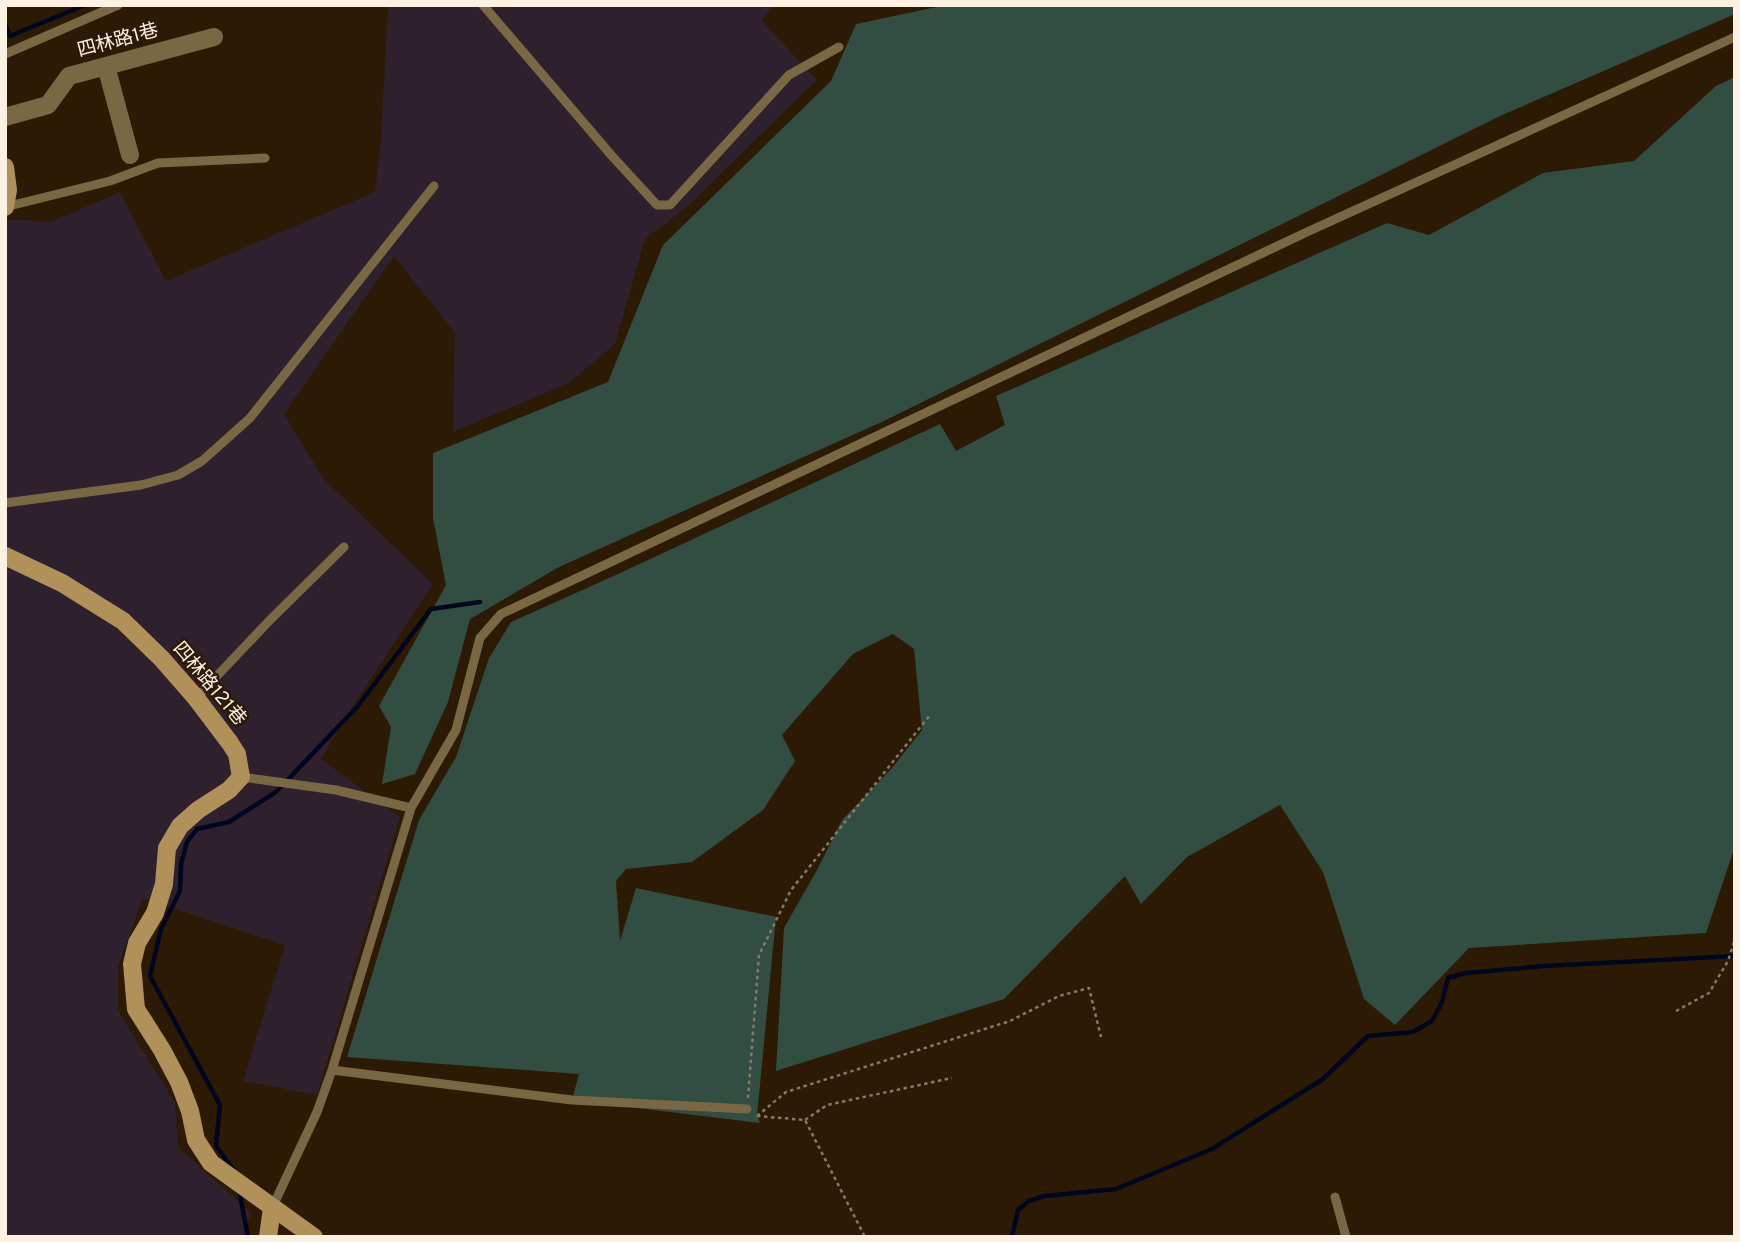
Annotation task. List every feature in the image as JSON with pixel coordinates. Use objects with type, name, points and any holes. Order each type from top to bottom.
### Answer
[{"type":"street","name":"四林路1巷","points":[[5,117],[48,105],[69,76],[214,37]]},
{"type":"street","points":[[106,66],[130,155]]},
{"type":"street","points":[[5,167],[8,190],[5,207]]},
{"type":"street","name":"四林路121巷","points":[[5,556],[62,583],[123,621],[162,659],[196,698],[237,754],[241,777]]},
{"type":"street","points":[[241,777],[229,790],[198,810],[180,826],[167,848],[164,884],[155,914],[136,943],[132,964],[136,1009],[179,1082],[190,1111],[196,1140],[211,1163],[314,1237]]},
{"type":"street","points":[[268,1237],[272,1208]]},
{"type":"lane","points":[[5,54],[118,5]]},
{"type":"lane","points":[[483,5],[657,205],[670,205],[789,75],[839,47]]},
{"type":"lane","points":[[272,1208],[317,1112],[332,1070],[411,808],[456,730],[480,638],[501,614],[1307,232],[1735,37]]},
{"type":"lane","points":[[5,207],[110,181],[158,163],[265,158]]},
{"type":"lane","points":[[5,503],[141,485],[178,475],[202,461],[250,418],[434,186]]},
{"type":"lane","points":[[196,698],[344,547]]},
{"type":"lane","points":[[241,777],[336,790],[411,808]]},
{"type":"lane","points":[[332,1070],[572,1100],[747,1109]]},
{"type":"lane","points":[[1335,1197],[1346,1237]]},
{"type":"path","points":[[747,1109],[759,955],[791,890],[930,715]]},
{"type":"path","points":[[1676,1011],[1709,993],[1728,961],[1735,939]]},
{"type":"path","points":[[952,1078],[827,1105],[805,1121],[757,1116],[786,1092],[1010,1021],[1059,996],[1089,988],[1101,1037]]},
{"type":"path","points":[[805,1121],[865,1237]]},
{"type":"shaded area","points":[[388,5],[774,5],[762,21],[817,80],[687,207],[645,239],[615,344],[567,384],[453,432],[455,333],[394,256],[284,414],[323,478],[433,584],[321,759],[400,817],[317,1095],[243,1081],[285,945],[143,898],[118,966],[118,1011],[175,1102],[178,1147],[251,1213],[244,1237],[5,1237],[5,219],[51,222],[120,192],[166,281],[375,192],[381,139]]},
{"type":"green space","points":[[946,5],[1735,5],[1735,14],[1500,116],[884,421],[559,567],[470,619],[448,702],[415,774],[382,784],[391,727],[379,706],[446,585],[433,518],[433,453],[608,382],[663,245],[831,81],[856,24]]},
{"type":"green space","points":[[1735,77],[1735,846],[1706,933],[1469,948],[1395,1025],[1364,999],[1323,872],[1280,805],[1187,857],[1141,904],[1125,876],[1004,999],[776,1071],[784,928],[842,820],[892,768],[922,730],[914,649],[893,634],[853,654],[782,735],[795,761],[763,810],[692,862],[626,869],[616,881],[620,941],[636,888],[776,917],[757,1116],[760,1123],[572,1100],[579,1074],[347,1057],[419,820],[456,757],[489,658],[511,622],[940,424],[956,451],[1005,425],[996,396],[1387,223],[1429,235],[1543,173],[1634,161],[1716,86]]},
{"type":"waterway","points":[[5,24],[10,36],[85,5]]},
{"type":"waterway","points":[[233,1169],[216,1146],[220,1105],[150,976],[161,929],[180,891],[181,864],[187,842],[197,829],[229,822],[276,792],[357,707],[431,609],[480,602]]},
{"type":"waterway","points":[[1012,1237],[1018,1210],[1029,1201],[1045,1196],[1116,1189],[1212,1149],[1323,1079],[1368,1036],[1413,1032],[1432,1021],[1442,1002],[1448,978],[1466,973],[1545,966],[1735,956]]},
{"type":"waterway","points":[[239,1190],[248,1237]]}]
